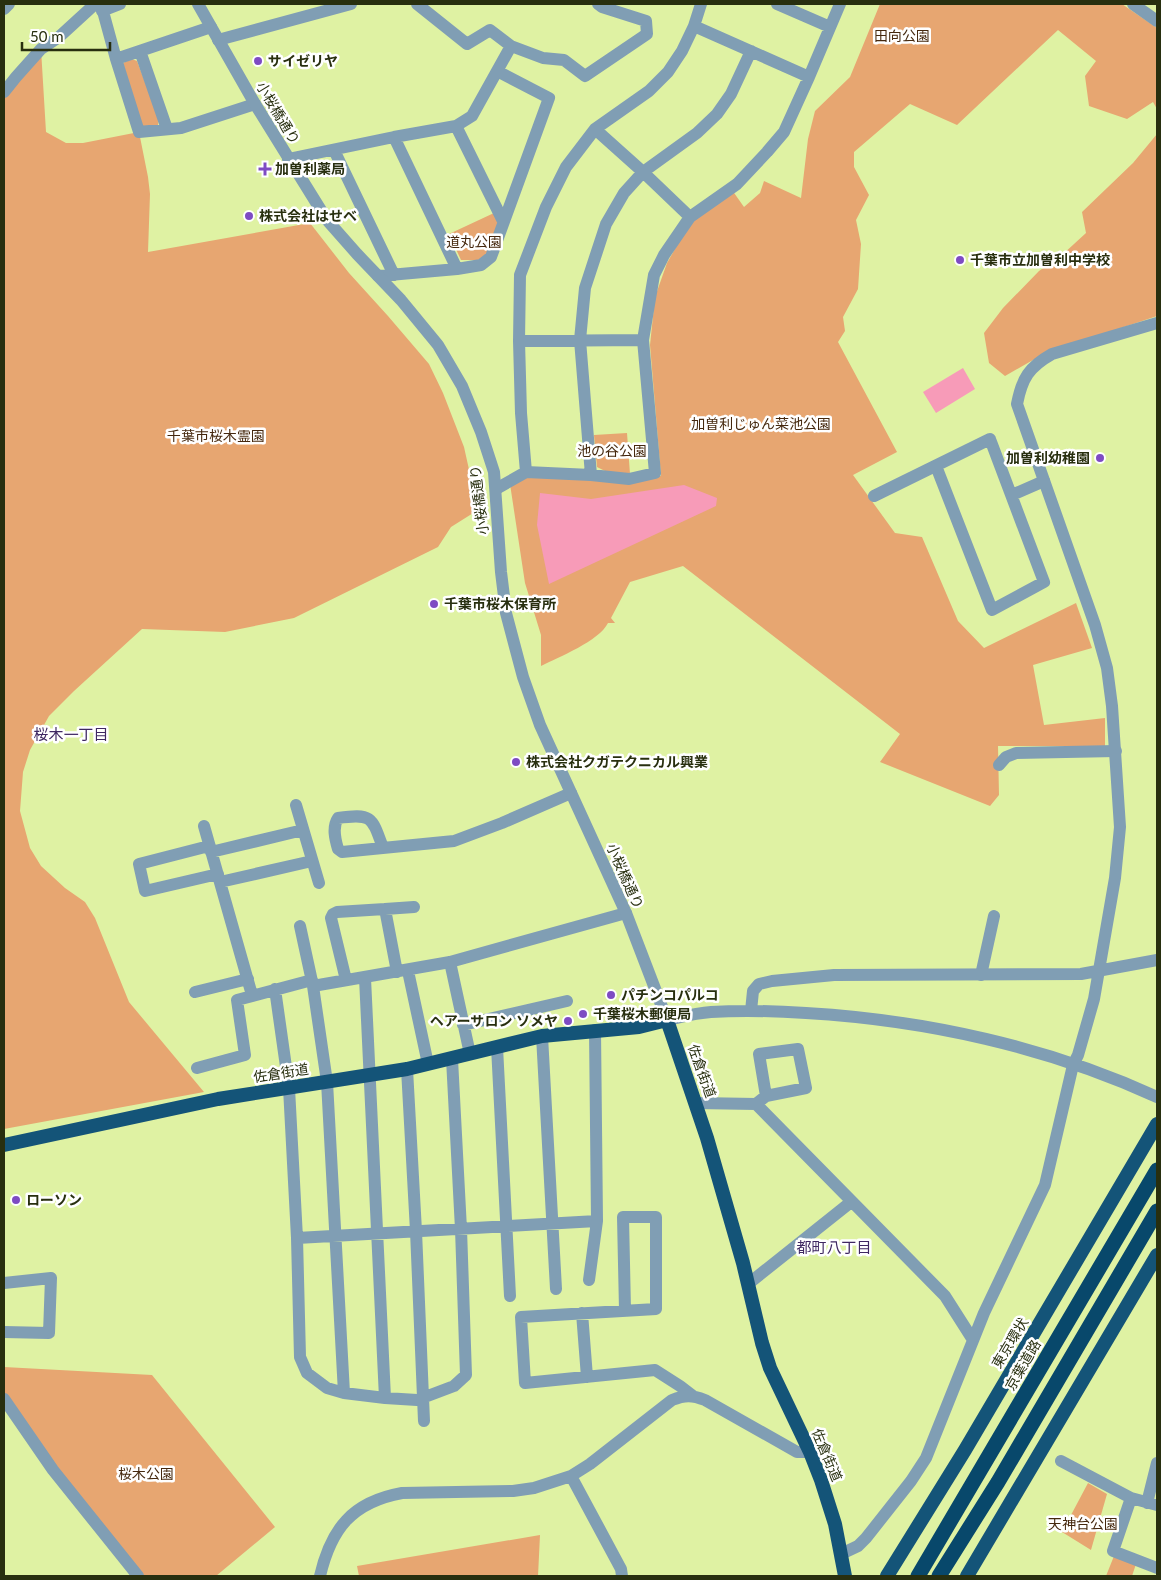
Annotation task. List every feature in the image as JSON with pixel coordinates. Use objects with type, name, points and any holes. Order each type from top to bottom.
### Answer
[{"type":"highway","name":"佐倉街道","points":[[4,1145],[218,1098],[406,1069],[542,1036],[639,1027],[667,1020],[696,1103],[770,1368],[810,1452],[828,1501],[848,1574]]},
{"type":"highway","name":"東京環状","points":[[886,1575],[965,1450],[1157,1124]]},
{"type":"highway","name":"京葉道路","points":[[918,1576],[1157,1170]]},
{"type":"highway","points":[[940,1576],[1157,1211]]},
{"type":"highway","points":[[967,1576],[1157,1255]]},
{"type":"street","points":[[4,9],[9,4]]},
{"type":"street","points":[[4,92],[41,49],[99,6],[120,4]]},
{"type":"street","name":"小桜橋通り","points":[[198,4],[288,160],[328,220],[401,300],[438,345],[462,386],[481,432],[494,472],[501,572],[506,613],[523,677],[540,725],[626,913],[667,1020]]},
{"type":"street","points":[[218,40],[351,4]]},
{"type":"street","points":[[417,4],[468,44],[490,30],[511,46],[543,58],[564,60],[585,76],[647,34],[646,21],[598,4]]},
{"type":"street","points":[[526,472],[521,413],[520,275],[546,207],[566,167],[595,129],[649,91],[668,72],[682,51],[694,26],[701,4]]},
{"type":"street","points":[[777,4],[830,27]]},
{"type":"street","points":[[496,488],[526,472],[629,479],[655,473],[643,340],[654,275],[664,255],[690,217],[737,184],[784,132],[810,77],[840,4]]},
{"type":"street","points":[[1133,4],[1157,21]]},
{"type":"street","points":[[99,6],[139,132],[181,128],[255,104]]},
{"type":"street","points":[[694,26],[810,77]]},
{"type":"street","points":[[116,59],[211,27]]},
{"type":"street","points":[[288,160],[394,137],[456,126],[472,116],[511,46]]},
{"type":"street","points":[[140,51],[167,129]]},
{"type":"street","points":[[591,475],[580,340],[585,288],[606,224],[624,193],[643,172],[697,133],[717,114],[731,94],[750,51]]},
{"type":"street","points":[[378,276],[481,265],[491,257],[549,98],[497,71]]},
{"type":"street","points":[[456,126],[503,221]]},
{"type":"street","points":[[595,129],[690,217]]},
{"type":"street","points":[[394,137],[457,269]]},
{"type":"street","points":[[334,150],[394,275]]},
{"type":"street","points":[[841,1554],[858,1546],[866,1538],[911,1481],[926,1458],[984,1313],[1045,1185],[1073,1065],[1078,1055],[1094,999],[1115,878],[1120,827],[1116,751],[1107,668],[1079,577],[1017,404],[1020,387],[1028,372],[1052,354],[1157,324]]},
{"type":"street","points":[[519,341],[643,340]]},
{"type":"street","points":[[874,496],[990,439],[1044,582],[992,610],[936,466]]},
{"type":"street","points":[[1012,495],[1044,481]]},
{"type":"street","points":[[999,765],[1006,757],[1016,753],[1116,751]]},
{"type":"street","points":[[384,848],[454,841],[502,823],[571,793]]},
{"type":"street","points":[[296,805],[319,883]]},
{"type":"street","points":[[204,826],[252,995]]},
{"type":"street","points":[[303,830],[139,864],[145,891],[312,861]]},
{"type":"street","points":[[346,980],[331,918],[333,914],[337,912],[414,907]]},
{"type":"street","points":[[385,909],[428,1064]]},
{"type":"street","points":[[197,1068],[245,1054],[237,1000],[275,989],[365,978],[450,962],[626,913]]},
{"type":"street","points":[[981,975],[994,916]]},
{"type":"street","points":[[300,926],[313,983],[327,1082],[344,1393]]},
{"type":"street","points":[[751,1011],[752,991],[759,984],[772,981],[834,975],[1081,974],[1157,960]]},
{"type":"street","points":[[450,962],[470,1054]]},
{"type":"street","points":[[365,978],[385,1398]]},
{"type":"street","points":[[195,992],[248,979]]},
{"type":"street","points":[[275,989],[288,1088],[297,1238],[300,1357],[307,1373],[327,1388],[344,1393],[417,1400],[454,1386],[466,1375],[452,1058]]},
{"type":"street","points":[[464,1025],[567,1001]]},
{"type":"street","points":[[667,1020],[710,1012],[751,1011],[834,1015],[915,1025],[1006,1044],[1059,1059],[1133,1086],[1157,1097]]},
{"type":"street","points":[[589,1280],[597,1221],[595,1030]]},
{"type":"street","points":[[542,1036],[556,1289]]},
{"type":"street","points":[[497,1047],[510,1296]]},
{"type":"street","points":[[696,1103],[761,1100],[806,1088],[798,1049],[759,1054],[761,1100],[851,1202],[944,1296],[973,1340]]},
{"type":"street","points":[[406,1069],[416,1231],[424,1421]]},
{"type":"street","points":[[748,1284],[851,1202]]},
{"type":"street","points":[[625,1310],[623,1217],[656,1217],[656,1309],[521,1317],[525,1383],[655,1370],[692,1396]]},
{"type":"street","points":[[297,1238],[597,1221]]},
{"type":"street","points":[[4,1283],[52,1278],[49,1333],[4,1332]]},
{"type":"street","points":[[582,1313],[587,1377]]},
{"type":"street","points":[[320,1576],[328,1549],[340,1526],[351,1515],[379,1499],[402,1493],[513,1491],[534,1488],[571,1476],[590,1464],[672,1400],[683,1396],[692,1396],[705,1400],[797,1452],[810,1452]]},
{"type":"street","points":[[4,1399],[53,1470],[138,1576]]},
{"type":"street","points":[[1060,1461],[1131,1498],[1152,1504],[1157,1463]]},
{"type":"street","points":[[571,1476],[621,1569],[622,1576]]},
{"type":"street","points":[[1131,1498],[1113,1551],[1157,1568]]},
{"type":"green space","name":"加曽利じゅん菜池公園","points":[[880,4],[1122,4],[1157,28],[1157,109],[1153,102],[1127,119],[1089,106],[1085,76],[1096,61],[1058,30],[957,125],[910,104],[854,152],[854,167],[869,195],[856,220],[861,244],[858,289],[843,317],[845,331],[838,342],[897,452],[853,475],[895,533],[922,537],[958,621],[984,648],[1076,603],[1092,648],[1033,665],[1044,725],[1105,718],[1105,746],[998,746],[999,795],[990,806],[880,762],[900,734],[683,566],[630,582],[611,618],[615,623],[608,623],[603,630],[588,642],[541,666],[541,635],[525,583],[510,484],[526,475],[661,476],[650,345],[655,297],[667,263],[692,219],[732,190],[744,207],[760,193],[764,181],[801,198],[808,139],[815,111],[850,77]]},
{"type":"green space","name":"千葉市桜木霊園","points":[[41,49],[46,132],[66,143],[83,143],[139,132],[150,194],[148,252],[310,223],[349,273],[429,364],[443,393],[464,447],[478,510],[451,527],[438,547],[294,618],[225,632],[142,629],[49,716],[30,750],[23,772],[20,811],[30,848],[41,866],[65,888],[85,902],[95,918],[129,1002],[204,1092],[4,1129],[4,93]]},
{"type":"green space","points":[[132,59],[137,61],[159,119],[158,125],[145,127],[141,125],[123,63]]},
{"type":"green space","points":[[1157,134],[1157,316],[1079,342],[1033,360],[1005,376],[989,363],[984,333],[1003,308],[1039,271],[1062,255],[1086,233],[1082,212],[1133,163]]},
{"type":"green space","name":"道丸公園","points":[[494,213],[499,224],[488,255],[478,260],[461,260],[449,234]]},
{"type":"green space","name":"池の谷公園","points":[[627,433],[630,474],[607,472],[597,467],[594,435]]},
{"type":"green space","name":"桜木公園","points":[[4,1367],[152,1375],[275,1527],[216,1576],[143,1576],[49,1461],[4,1395]]},
{"type":"green space","name":"天神台公園","points":[[1088,1483],[1107,1494],[1091,1550],[1062,1532]]},
{"type":"green space","points":[[540,1535],[538,1576],[359,1576],[357,1566]]},
{"type":"green space","points":[[1114,1556],[1136,1564],[1132,1576],[1106,1576]]},
{"type":"shaded area","points":[[963,368],[975,389],[936,413],[923,392]]},
{"type":"shaded area","points":[[684,485],[717,498],[716,506],[549,584],[537,525],[540,493],[591,499]]},
{"type":"place","name":"サイゼリヤ","points":[[258,61]]},
{"type":"place","name":"加曽利薬局","points":[[265,169]]},
{"type":"place","name":"株式会社はせべ","points":[[249,216]]},
{"type":"place","name":"千葉市立加曽利中学校","points":[[960,260]]},
{"type":"place","name":"加曽利幼稚園","points":[[1100,458]]},
{"type":"place","name":"千葉市桜木保育所","points":[[434,604]]},
{"type":"place","name":"株式会社クガテクニカル興業","points":[[516,762]]},
{"type":"place","name":"パチンコパルコ","points":[[611,995]]},
{"type":"place","name":"千葉桜木郵便局","points":[[583,1014]]},
{"type":"place","name":"ヘアーサロン ソメヤ","points":[[568,1021]]},
{"type":"place","name":"ローソン","points":[[16,1200]]},
{"type":"district","name":"桜木一丁目","points":[[71,735]]},
{"type":"district","name":"都町八丁目","points":[[834,1248]]},
{"type":"park label","name":"田向公園","points":[[902,36]]}]
